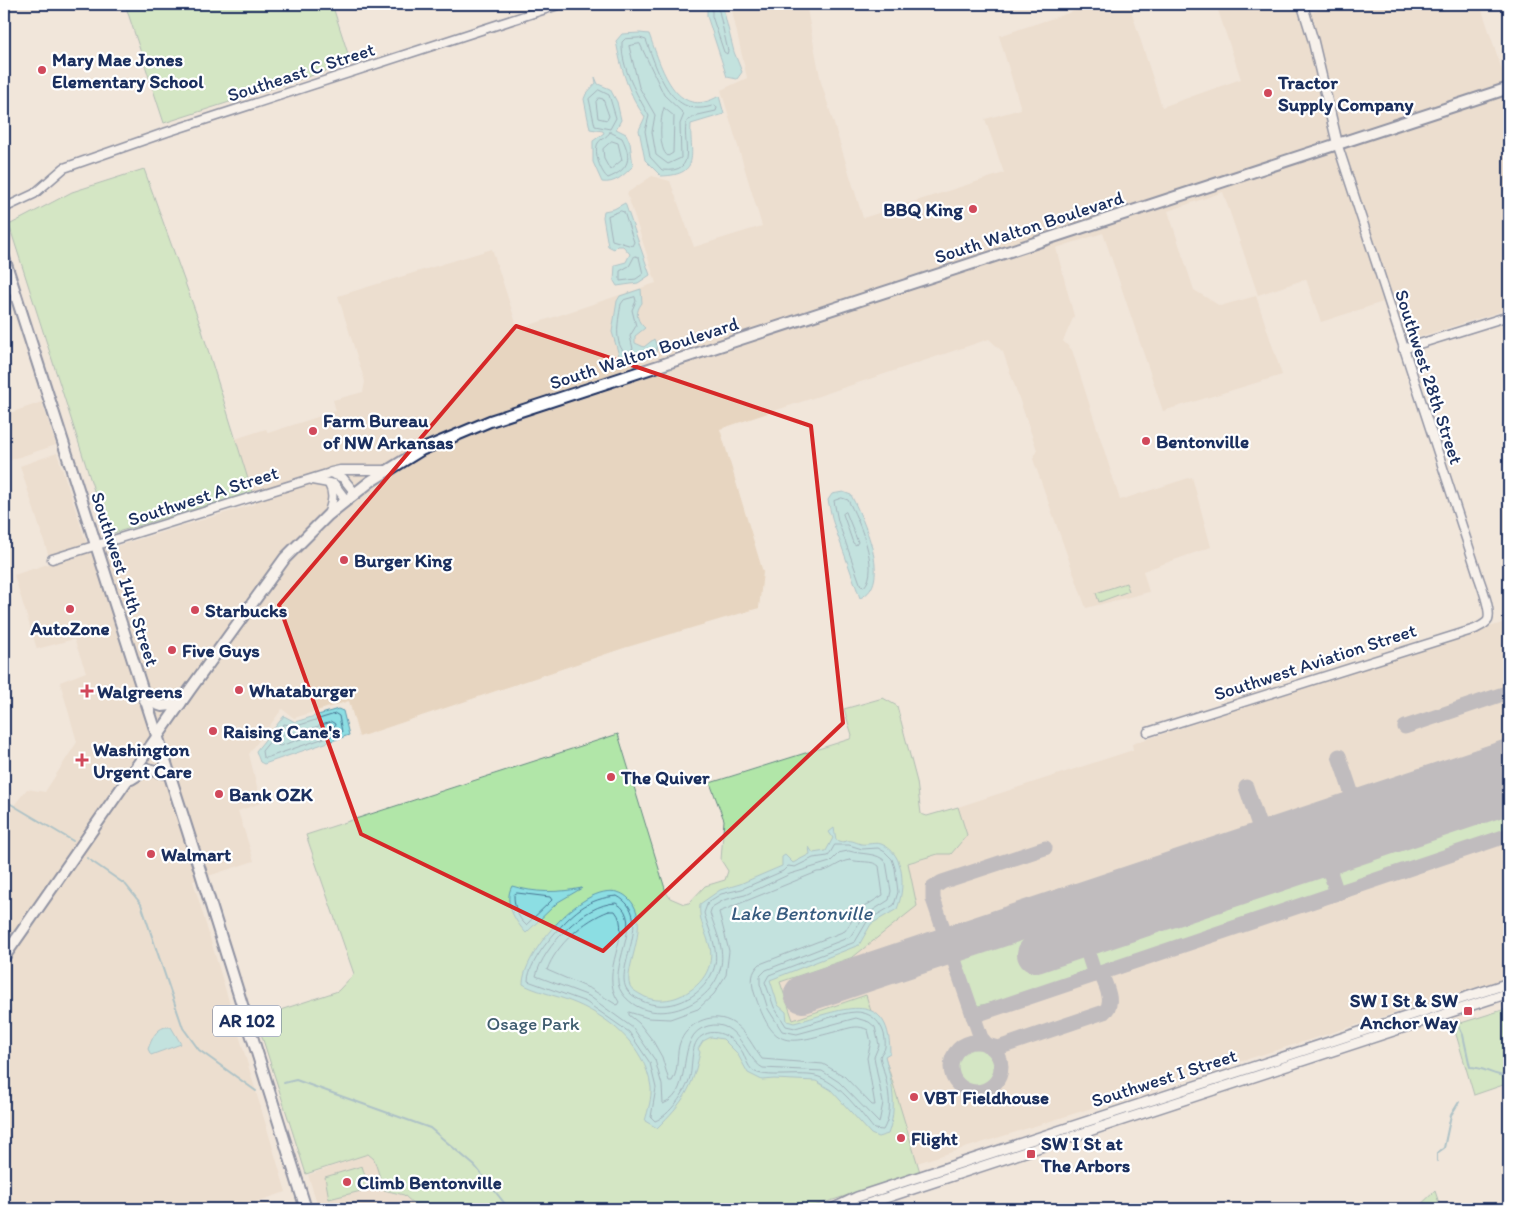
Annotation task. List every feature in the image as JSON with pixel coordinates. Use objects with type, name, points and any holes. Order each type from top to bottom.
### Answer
[{"type":"main road","points":[[1302,4],[1313,40],[1338,146]]},
{"type":"main road","name":"South Walton Boulevard","points":[[4,957],[180,704],[279,566],[328,515],[388,470],[443,440],[490,421],[1338,146],[1509,88]]},
{"type":"main road","name":"Southwest 14th Street","points":[[4,258],[306,1209]]},
{"type":"main road","points":[[145,700],[162,706],[180,704]]},
{"type":"main road","points":[[126,782],[147,769],[169,774]]},
{"type":"main road","name":"Southwest I Street","points":[[832,1209],[857,1197],[1509,983]]},
{"type":"main road","name":"Southwest I Street","points":[[852,1209],[1509,993]]},
{"type":"street","name":"Southeast C Street","points":[[4,208],[34,194],[64,168],[167,132],[561,4]]},
{"type":"street","name":"Southwest 28th Street","points":[[1338,146],[1483,591],[1489,618]]},
{"type":"street","points":[[1403,349],[1509,316]]},
{"type":"street","name":"Southwest A Street","points":[[52,559],[96,547],[330,472],[340,470],[388,470]]},
{"type":"street","points":[[330,472],[343,478],[350,497]]},
{"type":"street","name":"Southwest A Street","points":[[305,480],[328,482]]},
{"type":"street","points":[[328,482],[334,484],[350,497]]},
{"type":"street","points":[[328,482],[333,491],[333,501],[328,515]]},
{"type":"street","name":"Southwest Aviation Street","points":[[1148,732],[1475,629],[1489,618]]},
{"type":"highlighted area","points":[[516,326],[811,426],[843,723],[603,951],[361,834],[279,605]]},
{"type":"shaded area","points":[[727,4],[806,4],[821,82],[863,218],[1004,173],[985,119],[1021,109],[999,36],[1096,4],[1129,4],[1162,107],[1241,79],[1216,4],[1295,4],[1299,17],[1337,4],[1480,4],[1506,82],[1509,82],[1509,309],[1396,344],[1383,302],[1321,322],[1306,279],[1258,295],[1223,192],[1168,211],[1194,290],[1220,306],[1256,296],[1282,375],[1163,411],[1103,233],[1056,248],[1074,316],[1063,341],[1072,350],[1120,500],[1192,477],[1211,547],[1143,571],[1149,592],[1086,608],[1033,459],[1037,450],[1003,352],[989,339],[720,429],[763,572],[759,608],[624,648],[359,737],[349,701],[294,718],[282,709],[249,754],[261,803],[238,811],[254,861],[193,881],[286,1192],[234,1209],[4,1209],[4,818],[27,789],[45,792],[77,742],[60,682],[86,672],[74,639],[37,649],[14,575],[51,563],[20,466],[57,453],[90,554],[255,504],[235,439],[266,429],[268,433],[336,411],[333,400],[363,392],[365,382],[338,296],[492,249],[518,329],[656,283],[627,193],[652,176],[670,181],[694,247],[762,226],[721,90],[747,78],[731,6]]},
{"type":"shaded area","points":[[42,402],[56,445],[4,462],[4,415]]},
{"type":"shaded area","points":[[1505,622],[1509,635],[1509,977],[917,1163],[866,995],[793,1020],[780,982],[853,957],[908,864],[938,854],[951,854],[967,835],[958,807],[1133,750],[1132,744]]},
{"type":"shaded area","points":[[368,1154],[374,1159],[384,1190],[404,1195],[419,1209],[319,1209],[308,1175]]},
{"type":"green space","points":[[125,4],[332,4],[351,63],[164,123]]},
{"type":"green space","points":[[144,169],[200,324],[252,492],[114,533],[108,531],[105,525],[9,225],[72,192]]},
{"type":"green space","points":[[1126,583],[1129,591],[1099,602],[1096,593]]},
{"type":"green space","name":"Osage Park","points":[[883,698],[897,706],[917,782],[921,814],[927,816],[958,807],[967,835],[951,854],[938,854],[908,863],[917,906],[853,957],[780,982],[793,1020],[866,995],[920,1172],[805,1209],[419,1209],[404,1195],[384,1190],[374,1159],[368,1154],[306,1174],[256,1018],[338,991],[354,974],[306,835],[618,734],[666,892],[670,898],[684,904],[689,903],[705,886],[725,880],[728,871],[721,860],[724,820],[710,783],[850,739],[852,735],[844,709]]},
{"type":"green space","points":[[1509,766],[1509,831],[1011,998],[978,1006],[966,984],[961,965],[962,959],[983,943]]},
{"type":"green space","points":[[1509,1008],[1509,1083],[1474,1095],[1452,1021],[1458,1019],[1461,1023]]},
{"type":"green space","points":[[976,1046],[991,1052],[997,1067],[991,1082],[976,1088],[961,1082],[955,1067],[961,1052]]},
{"type":"green space","name":"Climb Bentonville","points":[[362,1166],[369,1189],[329,1199],[325,1177]]},
{"type":"green space","points":[[1435,1191],[1439,1203],[1432,1209],[1416,1209]]},
{"type":"water","points":[[709,4],[720,4],[723,8],[734,52],[742,72],[737,79],[727,77],[707,16],[707,6]]},
{"type":"water","points":[[622,34],[649,34],[665,75],[672,87],[681,96],[691,102],[704,102],[719,96],[724,114],[691,124],[691,160],[683,171],[674,175],[661,176],[645,160],[639,130],[645,117],[634,99],[620,61],[616,41]]},
{"type":"water","points":[[595,77],[598,84],[610,89],[617,102],[621,120],[616,129],[626,134],[630,143],[633,166],[626,173],[611,182],[602,182],[593,162],[593,141],[604,133],[603,131],[590,129],[584,99],[596,83]]},
{"type":"water","points":[[625,203],[650,275],[638,283],[617,286],[614,281],[615,265],[626,262],[630,254],[623,246],[617,246],[614,249],[608,246],[603,217],[604,211],[614,209]]},
{"type":"water","points":[[641,289],[642,303],[638,310],[638,316],[645,328],[635,336],[635,343],[644,347],[654,339],[657,347],[656,352],[636,354],[625,359],[619,355],[612,332],[617,301],[620,296]]},
{"type":"water","points":[[843,492],[851,495],[862,518],[868,534],[875,565],[874,579],[870,590],[860,598],[833,522],[828,500],[832,494]]},
{"type":"water","points":[[338,709],[343,711],[349,735],[264,764],[260,762],[256,751],[284,716],[295,722]]},
{"type":"water","name":"Lake Bentonville","points":[[834,828],[836,840],[861,844],[881,844],[895,855],[899,864],[902,882],[897,909],[871,924],[859,945],[770,980],[778,1005],[786,1012],[787,1021],[794,1023],[827,1013],[858,1008],[871,1011],[881,1018],[888,1032],[890,1053],[885,1056],[893,1095],[893,1114],[888,1134],[878,1137],[871,1134],[831,1090],[816,1081],[762,1080],[748,1073],[737,1053],[723,1039],[711,1037],[703,1041],[698,1049],[700,1052],[694,1076],[686,1094],[674,1110],[657,1128],[645,1121],[651,1087],[641,1058],[622,1034],[597,1014],[570,1001],[523,984],[526,969],[536,950],[550,931],[585,900],[603,892],[620,893],[633,904],[637,914],[637,937],[630,970],[630,986],[648,998],[667,1000],[683,995],[697,985],[710,965],[710,947],[701,921],[700,904],[720,890],[740,884],[782,866],[782,857],[785,855],[793,863],[810,854],[809,847],[813,853],[826,851],[833,838],[829,832]]},
{"type":"water","points":[[512,886],[546,891],[582,888],[558,902],[526,933],[514,917],[510,905],[509,898]]},
{"type":"water","points":[[171,1027],[181,1044],[151,1055],[148,1049],[152,1038],[159,1030]]},
{"type":"waterway","points":[[4,800],[73,841]]},
{"type":"waterway","points":[[87,858],[126,885],[141,904],[183,1028],[199,1050],[256,1091]]},
{"type":"waterway","points":[[1459,1027],[1463,1035],[1470,1067],[1509,1076]]},
{"type":"waterway","points":[[284,1083],[296,1080],[430,1128],[475,1166],[509,1209]]},
{"type":"waterway","points":[[1437,1161],[1437,1153],[1444,1148],[1451,1115],[1459,1102]]},
{"type":"taxiway","points":[[1405,727],[1509,692]]},
{"type":"taxiway","points":[[1339,756],[1368,842]]},
{"type":"taxiway","points":[[1246,787],[1264,840]]},
{"type":"taxiway","points":[[973,1016],[1509,835]]},
{"type":"taxiway","points":[[1045,848],[942,882],[933,888],[933,899],[981,1038],[987,1045],[998,1048],[1104,1012],[1109,1004],[1109,999],[1101,973]]},
{"type":"taxiway","points":[[1325,857],[1337,893]]},
{"type":"taxiway","points":[[1083,938],[1095,975]]},
{"type":"taxiway","points":[[971,1042],[981,1042],[994,1049],[1001,1062],[1001,1067],[1001,1072],[994,1085],[981,1092],[971,1092],[962,1088],[955,1081],[951,1072],[951,1062],[955,1053],[962,1046],[971,1042]]},
{"type":"runway","points":[[803,994],[1509,758]]},
{"type":"runway","points":[[1036,954],[1509,795]]},
{"type":"place","name":"Mary Mae Jones Elementary School","points":[[42,70]]},
{"type":"place","name":"Tractor Supply Company","points":[[1268,93]]},
{"type":"place","name":"BBQ King","points":[[973,209]]},
{"type":"place","name":"Farm Bureau of NW Arkansas","points":[[313,431]]},
{"type":"place","name":"Bentonville","points":[[1146,441]]},
{"type":"place","name":"Burger King","points":[[344,560]]},
{"type":"place","name":"AutoZone","points":[[70,609]]},
{"type":"place","name":"Starbucks","points":[[195,610]]},
{"type":"place","name":"Five Guys","points":[[172,650]]},
{"type":"place","name":"Whataburger","points":[[239,690]]},
{"type":"place","name":"Walgreens","points":[[87,691]]},
{"type":"place","name":"Raising Cane's","points":[[213,731]]},
{"type":"place","name":"Washington Urgent Care","points":[[82,760]]},
{"type":"place","name":"The Quiver","points":[[611,777]]},
{"type":"place","name":"Bank OZK","points":[[219,794]]},
{"type":"place","name":"Walmart","points":[[151,854]]},
{"type":"place","name":"SW I St & SW Anchor Way","points":[[1468,1011]]},
{"type":"place","name":"VBT Fieldhouse","points":[[914,1097]]},
{"type":"place","name":"Flight","points":[[901,1138]]},
{"type":"place","name":"SW I St at The Arbors","points":[[1031,1154]]},
{"type":"place","name":"Climb Bentonville","points":[[347,1182]]}]
